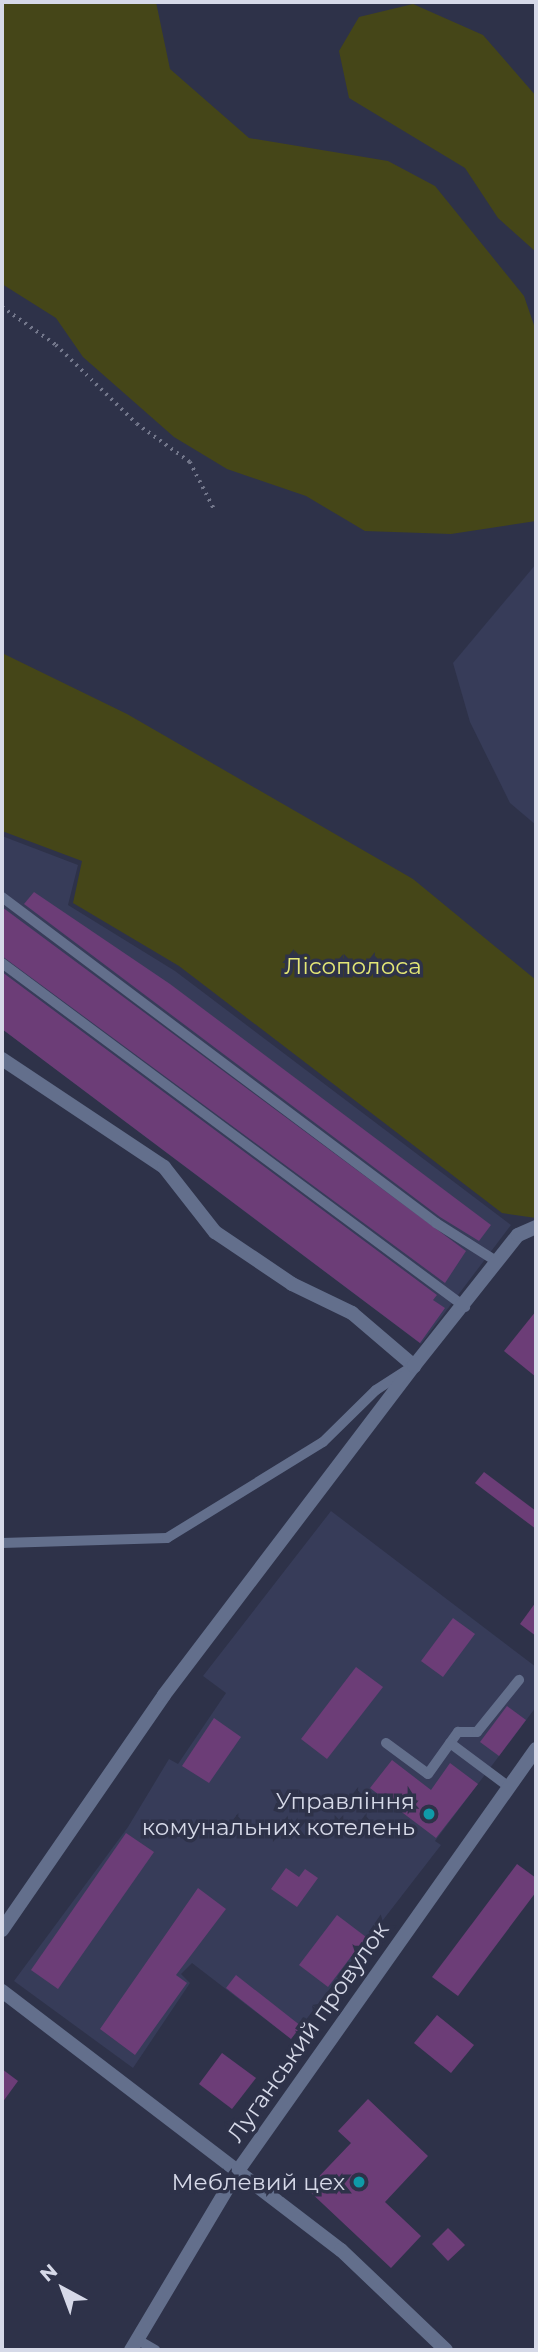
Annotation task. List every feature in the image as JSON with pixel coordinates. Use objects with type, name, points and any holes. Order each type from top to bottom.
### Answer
[{"type":"street","points":[[2,1059],[164,1167],[215,1232],[292,1284],[352,1313],[414,1366]]},
{"type":"street","points":[[2,1930],[164,1695],[414,1366],[465,1307],[496,1261],[518,1236],[536,1227]]},
{"type":"street","name":"Луганський провулок","points":[[134,2345],[237,2172],[536,1749]]},
{"type":"street","points":[[2,1991],[341,2250],[446,2350]]},
{"type":"lane","points":[[2,897],[436,1223],[496,1261]]},
{"type":"lane","points":[[2,963],[465,1307]]},
{"type":"lane","points":[[2,1544],[167,1538],[323,1442],[376,1390],[414,1366]]},
{"type":"lane","points":[[386,1743],[428,1774],[458,1732],[477,1732],[519,1680]]},
{"type":"lane","points":[[450,1743],[509,1787]]},
{"type":"lane","points":[[134,2345],[155,2350]]},
{"type":"path","points":[[2,307],[56,345],[137,424],[190,462],[214,509]]},
{"type":"shaded area","points":[[536,564],[536,825],[510,803],[470,722],[453,663]]},
{"type":"shaded area","points":[[2,836],[78,865],[68,905],[175,971],[511,1225],[421,1344],[2,1029]]},
{"type":"shaded area","points":[[331,1511],[536,1667],[536,1707],[435,1841],[441,1845],[291,2039],[192,1963],[181,1974],[190,1983],[133,2068],[14,1981],[128,1827],[169,1759],[178,1764],[226,1693],[203,1676]]},
{"type":"green space","points":[[2,2],[156,2],[170,69],[249,138],[388,161],[435,186],[524,296],[536,331],[536,521],[451,534],[365,531],[306,496],[227,469],[174,437],[83,357],[56,318],[2,284]]},
{"type":"green space","points":[[413,4],[483,35],[536,96],[536,252],[498,218],[465,168],[349,98],[339,51],[359,17]]},
{"type":"green space","name":"Лісополоса","points":[[2,653],[127,714],[413,879],[536,980],[536,1218],[502,1213],[179,966],[73,903],[82,861],[2,831]]},
{"type":"building","points":[[34,892],[170,984],[491,1225],[479,1241],[440,1217],[24,904]]},
{"type":"building","points":[[2,907],[466,1251],[445,1283],[2,956]]},
{"type":"building","points":[[2,972],[437,1295],[433,1300],[445,1308],[420,1343],[2,1029]]},
{"type":"building","points":[[536,1311],[536,1377],[504,1351]]},
{"type":"building","points":[[484,1472],[536,1511],[536,1529],[475,1483]]},
{"type":"building","points":[[536,1602],[536,1636],[520,1624]]},
{"type":"building","points":[[453,1618],[475,1634],[443,1677],[421,1661]]},
{"type":"building","points":[[356,1667],[383,1687],[327,1759],[301,1739]]},
{"type":"building","points":[[507,1706],[526,1720],[499,1756],[480,1742]]},
{"type":"building","points":[[214,1718],[241,1737],[209,1783],[182,1766]]},
{"type":"building","name":"Управління комунальних котелень","points":[[392,1760],[431,1790],[450,1763],[478,1784],[436,1838],[370,1788]]},
{"type":"building","points":[[126,1833],[154,1852],[58,1989],[31,1970]]},
{"type":"building","points":[[517,1864],[536,1878],[536,1892],[458,1996],[432,1977]]},
{"type":"building","points":[[286,1868],[299,1877],[305,1869],[318,1878],[297,1907],[271,1889]]},
{"type":"building","points":[[198,1888],[226,1909],[176,1975],[187,1983],[135,2055],[100,2029]]},
{"type":"building","points":[[337,1915],[366,1937],[328,1987],[299,1965]]},
{"type":"building","points":[[236,1975],[301,2026],[291,2039],[226,1988]]},
{"type":"building","points":[[437,2015],[474,2045],[451,2073],[414,2043]]},
{"type":"building","points":[[222,2053],[256,2078],[232,2109],[199,2084]]},
{"type":"building","points":[[2,2069],[18,2081],[2,2103]]},
{"type":"building","name":"Меблевий цех","points":[[368,2099],[428,2156],[385,2202],[421,2236],[391,2268],[307,2189],[351,2143],[338,2131]]},
{"type":"building","points":[[448,2228],[465,2245],[448,2261],[432,2244]]},
{"type":"place","name":"Управління комунальних котелень","points":[[429,1814]]},
{"type":"place","name":"Меблевий цех","points":[[359,2182]]}]
